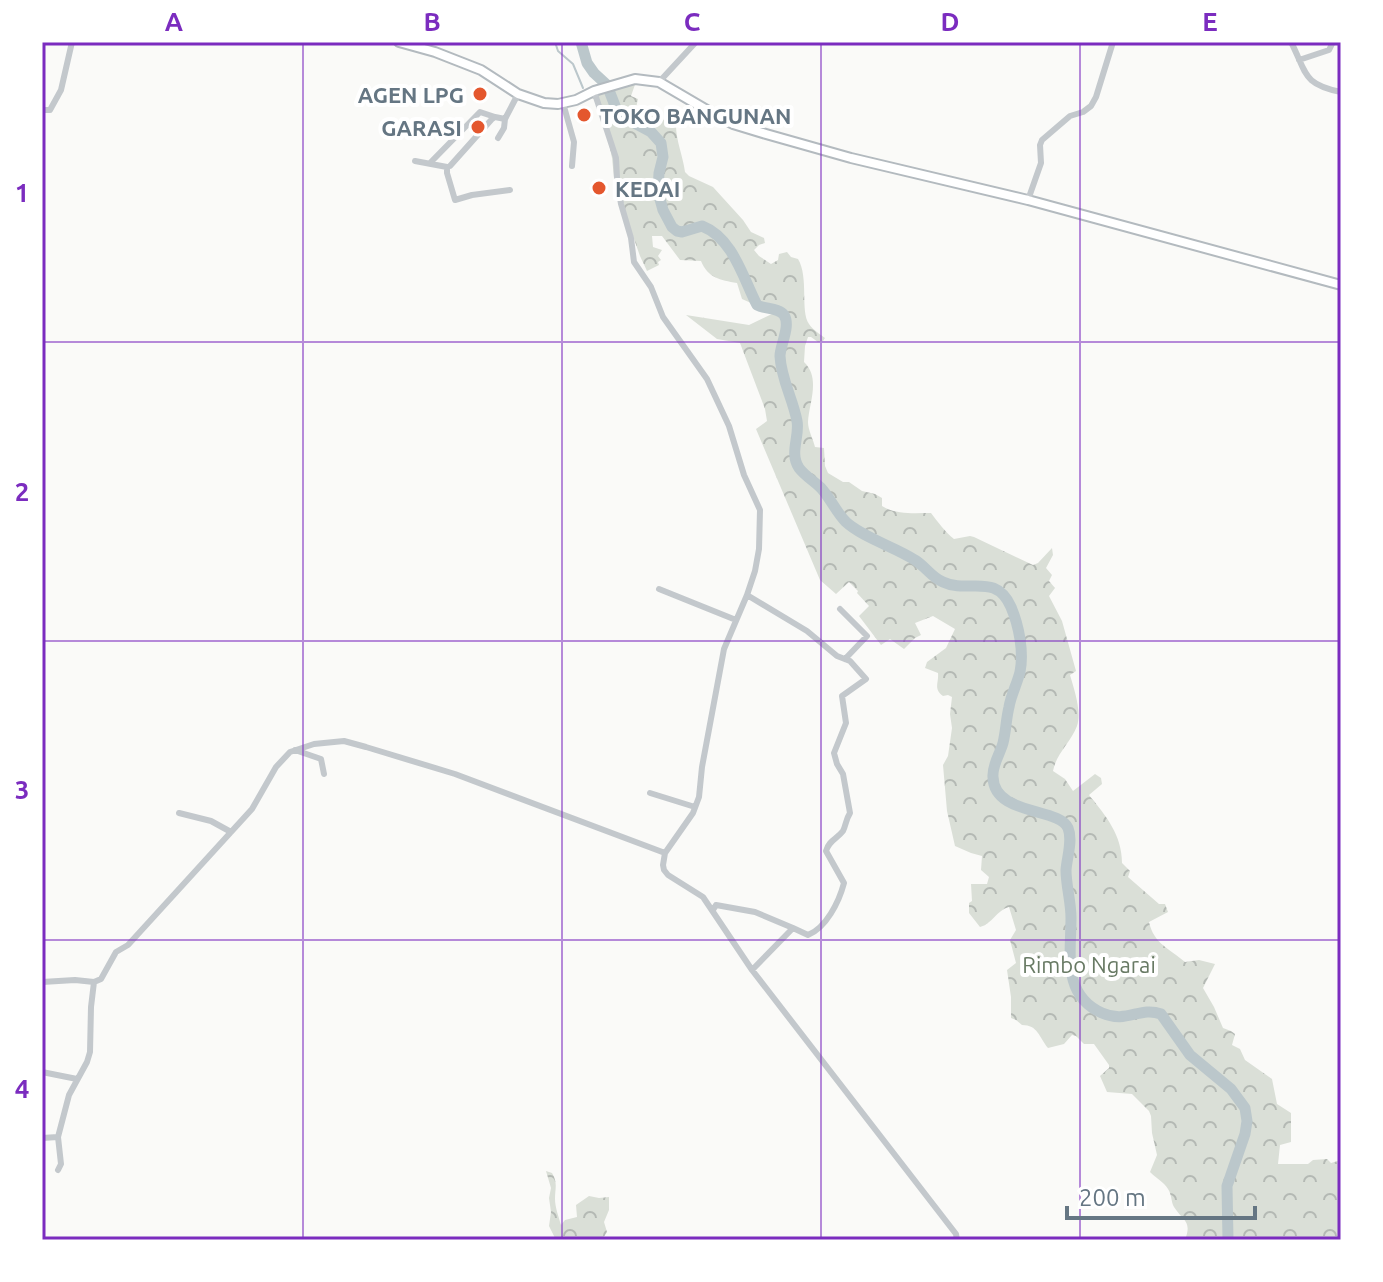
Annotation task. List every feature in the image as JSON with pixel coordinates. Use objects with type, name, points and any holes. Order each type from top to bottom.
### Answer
[{"type":"main road","points":[[399,42],[481,70],[518,94],[544,103],[576,100],[594,91],[635,79],[659,82],[733,124],[851,158],[1028,200],[1341,285]]},
{"type":"street","points":[[42,110],[50,110],[57,98],[72,42]]},
{"type":"street","points":[[659,82],[696,42]]},
{"type":"street","points":[[1028,200],[1041,163],[1042,140],[1070,116],[1091,106],[1113,42]]},
{"type":"street","points":[[1291,42],[1304,73],[1313,82],[1341,92]]},
{"type":"street","points":[[1299,60],[1329,50],[1333,42]]},
{"type":"street","points":[[594,91],[616,158],[621,204],[634,262],[651,287],[663,317],[707,379],[729,426],[744,475],[760,510],[755,571],[724,649],[699,797],[665,853],[664,870],[703,897],[752,970],[956,1234],[957,1240]]},
{"type":"street","points":[[498,138],[518,94]]},
{"type":"street","points":[[563,103],[574,142],[572,166]]},
{"type":"street","points":[[430,163],[480,112],[505,119]]},
{"type":"street","points":[[415,161],[450,166],[495,117]]},
{"type":"street","points":[[447,167],[455,200],[510,190]]},
{"type":"street","points":[[659,589],[736,620]]},
{"type":"street","points":[[713,910],[716,905],[755,912],[808,935],[817,931],[844,883],[826,851],[828,844],[841,834],[850,813],[843,774],[834,753],[846,723],[842,696],[866,679],[855,666],[837,656],[807,631],[747,595]]},
{"type":"street","points":[[840,609],[867,636],[845,659]]},
{"type":"street","points":[[42,982],[94,982],[101,979],[116,952],[134,939],[252,809],[276,767],[290,752],[314,744],[344,741],[455,774],[665,853]]},
{"type":"street","points":[[295,750],[321,759],[324,774]]},
{"type":"street","points":[[650,793],[695,807]]},
{"type":"street","points":[[179,813],[211,821],[231,832]]},
{"type":"street","points":[[752,970],[793,928]]},
{"type":"street","points":[[58,1170],[61,1164],[58,1137],[69,1095],[90,1052],[94,982]]},
{"type":"street","points":[[42,1072],[77,1079]]},
{"type":"street","points":[[42,1138],[58,1137]]},
{"type":"green space","name":"Rimbo Ngarai","points":[[638,76],[631,96],[638,99],[636,108],[676,125],[685,172],[713,187],[751,232],[764,238],[765,243],[754,250],[759,256],[771,264],[778,260],[779,254],[787,252],[798,259],[803,275],[806,318],[812,328],[825,338],[818,342],[808,337],[804,362],[813,383],[809,428],[815,447],[824,448],[828,473],[882,498],[882,506],[887,509],[931,513],[954,539],[974,537],[1033,565],[1052,548],[1053,555],[1046,568],[1052,575],[1049,581],[1055,588],[1049,596],[1062,621],[1076,671],[1070,675],[1079,714],[1077,726],[1053,771],[1065,779],[1073,791],[1095,774],[1101,778],[1102,784],[1089,795],[1116,835],[1122,863],[1130,871],[1128,877],[1159,904],[1165,904],[1168,912],[1149,922],[1154,936],[1185,962],[1199,960],[1215,964],[1203,988],[1223,1028],[1235,1034],[1232,1045],[1240,1049],[1245,1060],[1272,1079],[1277,1104],[1291,1113],[1291,1142],[1280,1145],[1278,1164],[1341,1160],[1341,1240],[1185,1240],[1186,1222],[1174,1207],[1166,1187],[1150,1172],[1157,1155],[1149,1111],[1132,1094],[1107,1092],[1100,1076],[1109,1065],[1094,1044],[1084,1044],[1072,1035],[1064,1044],[1048,1048],[1035,1029],[1011,1018],[1007,970],[1016,963],[1010,940],[1016,930],[1009,907],[980,927],[969,913],[971,884],[987,884],[989,877],[981,870],[982,856],[955,846],[947,811],[943,765],[948,756],[952,728],[952,697],[943,696],[937,688],[938,673],[925,668],[927,662],[946,648],[955,629],[933,616],[915,623],[921,635],[904,649],[890,639],[881,645],[859,616],[869,606],[858,591],[849,582],[836,594],[820,580],[756,429],[767,421],[765,409],[740,343],[717,339],[686,315],[749,325],[774,313],[742,299],[737,283],[715,277],[701,261],[680,260],[662,236],[652,236],[653,247],[662,250],[658,256],[661,260],[659,265],[647,271],[616,197],[607,134],[594,99],[579,94]]},
{"type":"green space","points":[[546,1171],[552,1173],[555,1180],[555,1202],[561,1225],[565,1220],[577,1217],[576,1205],[589,1196],[609,1197],[609,1210],[604,1222],[607,1232],[602,1240],[556,1240],[549,1226],[551,1188]]},
{"type":"waterway","points":[[555,42],[558,51],[573,64],[583,88]]},
{"type":"waterway","points":[[581,42],[587,63],[607,85],[617,111],[651,132],[661,143],[663,157],[658,192],[672,227],[682,232],[702,226],[713,232],[736,260],[757,305],[784,315],[786,330],[780,356],[797,421],[795,456],[799,468],[821,488],[842,518],[853,527],[915,560],[943,582],[998,590],[1011,607],[1020,639],[1021,664],[1003,743],[994,768],[996,790],[1015,805],[1053,817],[1068,828],[1070,843],[1066,870],[1071,912],[1070,959],[1080,996],[1089,1005],[1111,1016],[1146,1012],[1161,1014],[1190,1055],[1231,1089],[1245,1108],[1245,1134],[1227,1186],[1228,1240]]},
{"type":"place","name":"AGEN LPG","points":[[480,94]]},
{"type":"place","name":"TOKO BANGUNAN","points":[[584,115]]},
{"type":"place","name":"GARASI","points":[[478,127]]},
{"type":"place","name":"KEDAI","points":[[599,188]]}]
